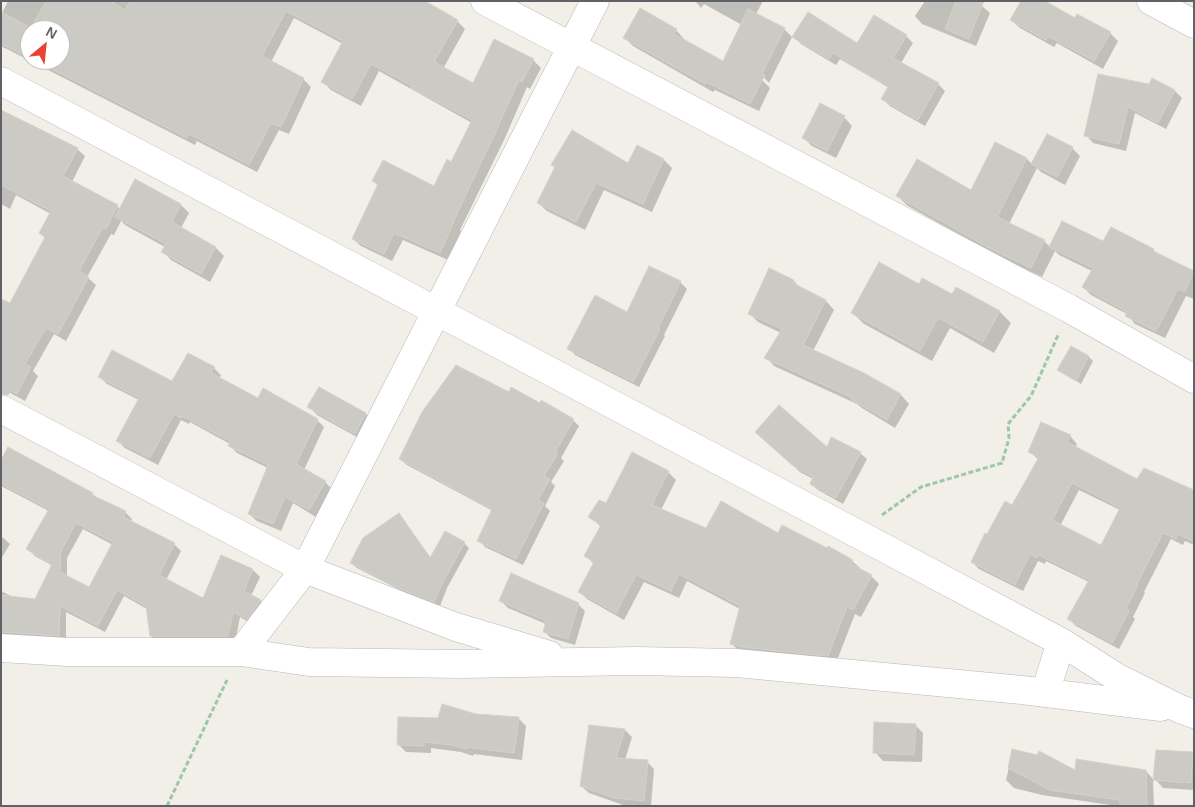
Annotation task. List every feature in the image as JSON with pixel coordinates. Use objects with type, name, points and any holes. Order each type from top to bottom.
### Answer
[{"type":"street","points":[[485,1],[1070,310],[1194,379]]},
{"type":"street","points":[[241,652],[305,569],[595,1]]},
{"type":"street","points":[[1151,1],[1194,24]]},
{"type":"street","points":[[1,82],[873,542],[1061,642],[1118,678],[1187,712]]},
{"type":"street","points":[[1,409],[305,569],[456,627],[572,663]]},
{"type":"street","points":[[1045,693],[1061,642]]},
{"type":"street","points":[[1,648],[68,652],[241,652],[309,662],[461,664],[637,661],[736,663],[1045,693],[1187,712]]},
{"type":"path","points":[[873,542],[880,516],[921,487],[1002,463],[1009,438],[1008,424],[1031,396],[1070,310]]},
{"type":"path","points":[[167,806],[241,652]]},
{"type":"building","points":[[46,1],[111,1],[125,10],[130,1],[425,1],[458,20],[434,62],[473,83],[494,39],[534,59],[522,82],[519,80],[440,253],[394,233],[384,254],[352,239],[378,184],[372,181],[383,160],[434,186],[447,159],[451,162],[472,120],[411,88],[412,86],[371,64],[352,99],[321,82],[343,41],[286,11],[262,56],[304,78],[281,127],[271,123],[249,165],[189,134],[187,138],[54,70],[70,70],[70,20],[35,20]]},
{"type":"building","points":[[956,1],[984,1],[969,39],[945,29]]},
{"type":"building","points":[[1021,1],[1045,1],[1075,18],[1077,14],[1111,32],[1094,61],[1048,36],[1046,40],[1010,20]]},
{"type":"building","points":[[640,8],[677,29],[674,34],[723,61],[748,9],[785,28],[762,74],[765,75],[750,104],[706,82],[705,84],[623,38]]},
{"type":"building","points":[[1,12],[20,22],[20,53],[1,44]]},
{"type":"building","points":[[808,12],[857,43],[874,15],[907,35],[893,58],[939,83],[918,120],[881,99],[888,87],[833,53],[829,59],[792,37]]},
{"type":"building","points":[[1098,74],[1149,84],[1152,78],[1175,90],[1158,123],[1128,107],[1119,144],[1084,136]]},
{"type":"building","points":[[820,103],[845,116],[827,151],[802,138]]},
{"type":"building","points":[[1,110],[78,148],[63,176],[118,205],[106,229],[103,227],[79,271],[89,277],[58,334],[46,328],[25,364],[31,367],[17,394],[11,391],[8,395],[1,394],[1,299],[10,303],[45,237],[39,233],[51,211],[1,185]]},
{"type":"building","points":[[572,130],[628,163],[637,145],[664,159],[643,204],[596,183],[576,222],[537,203],[555,167],[551,165]]},
{"type":"building","points":[[1047,134],[1073,147],[1057,177],[1031,164]]},
{"type":"building","points":[[995,142],[1027,158],[997,217],[1045,240],[1031,268],[991,249],[896,196],[917,159],[971,190]]},
{"type":"building","points":[[135,179],[181,204],[172,222],[216,247],[201,274],[161,252],[166,244],[115,217]]},
{"type":"building","points":[[1062,221],[1103,241],[1111,227],[1154,249],[1153,251],[1194,271],[1185,292],[1178,289],[1156,331],[1125,316],[1127,312],[1082,287],[1093,268],[1049,247]]},
{"type":"building","points":[[879,262],[919,284],[922,278],[952,294],[956,287],[1000,311],[983,342],[938,318],[920,351],[851,313]]},
{"type":"building","points":[[649,266],[681,281],[658,328],[660,329],[633,382],[567,349],[595,295],[627,312]]},
{"type":"building","points":[[769,268],[794,280],[793,283],[826,300],[803,345],[864,373],[901,394],[887,420],[852,400],[853,398],[764,358],[782,329],[748,314]]},
{"type":"building","points":[[1071,346],[1089,356],[1076,381],[1057,370]]},
{"type":"building","points":[[112,350],[172,381],[188,353],[215,367],[211,373],[258,398],[263,388],[318,419],[296,464],[326,481],[309,510],[285,497],[273,524],[248,514],[268,465],[228,446],[230,441],[182,416],[181,418],[174,414],[150,458],[116,441],[139,398],[98,377]]},
{"type":"building","points":[[456,365],[509,392],[511,387],[540,403],[541,400],[574,419],[555,452],[558,454],[544,476],[550,479],[538,500],[544,503],[516,559],[477,541],[492,509],[399,459],[422,412]]},
{"type":"building","points":[[319,387],[366,413],[355,434],[307,407]]},
{"type":"building","points":[[779,405],[827,447],[831,437],[861,452],[836,498],[810,484],[813,477],[792,465],[755,432]]},
{"type":"building","points":[[1041,422],[1071,435],[1067,442],[1137,479],[1144,468],[1194,490],[1194,542],[1178,534],[1176,539],[1163,533],[1137,584],[1126,609],[1129,611],[1112,643],[1067,619],[1089,580],[1039,555],[1037,558],[1030,554],[1015,585],[971,562],[985,533],[987,534],[1005,501],[1012,505],[1039,457],[1028,452]],"holes":[[[1072,483],[1120,508],[1101,545],[1052,520]]]},
{"type":"building","points":[[8,447],[93,493],[92,495],[126,511],[123,517],[175,543],[159,575],[203,598],[221,555],[253,569],[244,591],[261,600],[247,619],[233,612],[228,636],[150,636],[146,606],[117,590],[98,626],[60,606],[59,636],[1,632],[1,595],[35,599],[52,564],[26,549],[49,509],[1,484],[1,460]],"holes":[[[76,523],[113,542],[89,587],[60,572],[61,551]]]},
{"type":"building","points":[[632,452],[669,471],[652,505],[706,528],[721,501],[778,533],[782,525],[827,548],[828,546],[853,560],[851,564],[872,575],[853,610],[847,607],[828,656],[749,648],[730,644],[740,606],[679,574],[671,591],[636,575],[616,613],[578,592],[594,562],[584,556],[601,525],[588,517],[599,500],[606,503]]},
{"type":"building","points":[[399,513],[430,558],[445,531],[465,542],[434,602],[403,590],[350,563],[363,538]]},
{"type":"building","points":[[511,573],[579,603],[568,639],[543,632],[546,621],[499,601]]},
{"type":"building","points":[[442,704],[476,714],[519,717],[514,753],[466,747],[466,749],[452,745],[424,742],[424,746],[397,745],[398,717],[438,718]]},
{"type":"building","points":[[874,722],[916,724],[914,755],[873,753]]},
{"type":"building","points":[[589,725],[625,729],[616,758],[648,760],[644,801],[615,798],[580,786]]},
{"type":"building","points":[[1012,749],[1037,755],[1039,751],[1075,770],[1076,759],[1146,770],[1147,806],[1120,806],[1120,800],[1050,790],[1008,768]]},
{"type":"building","points":[[1156,750],[1193,752],[1191,783],[1153,780]]}]
